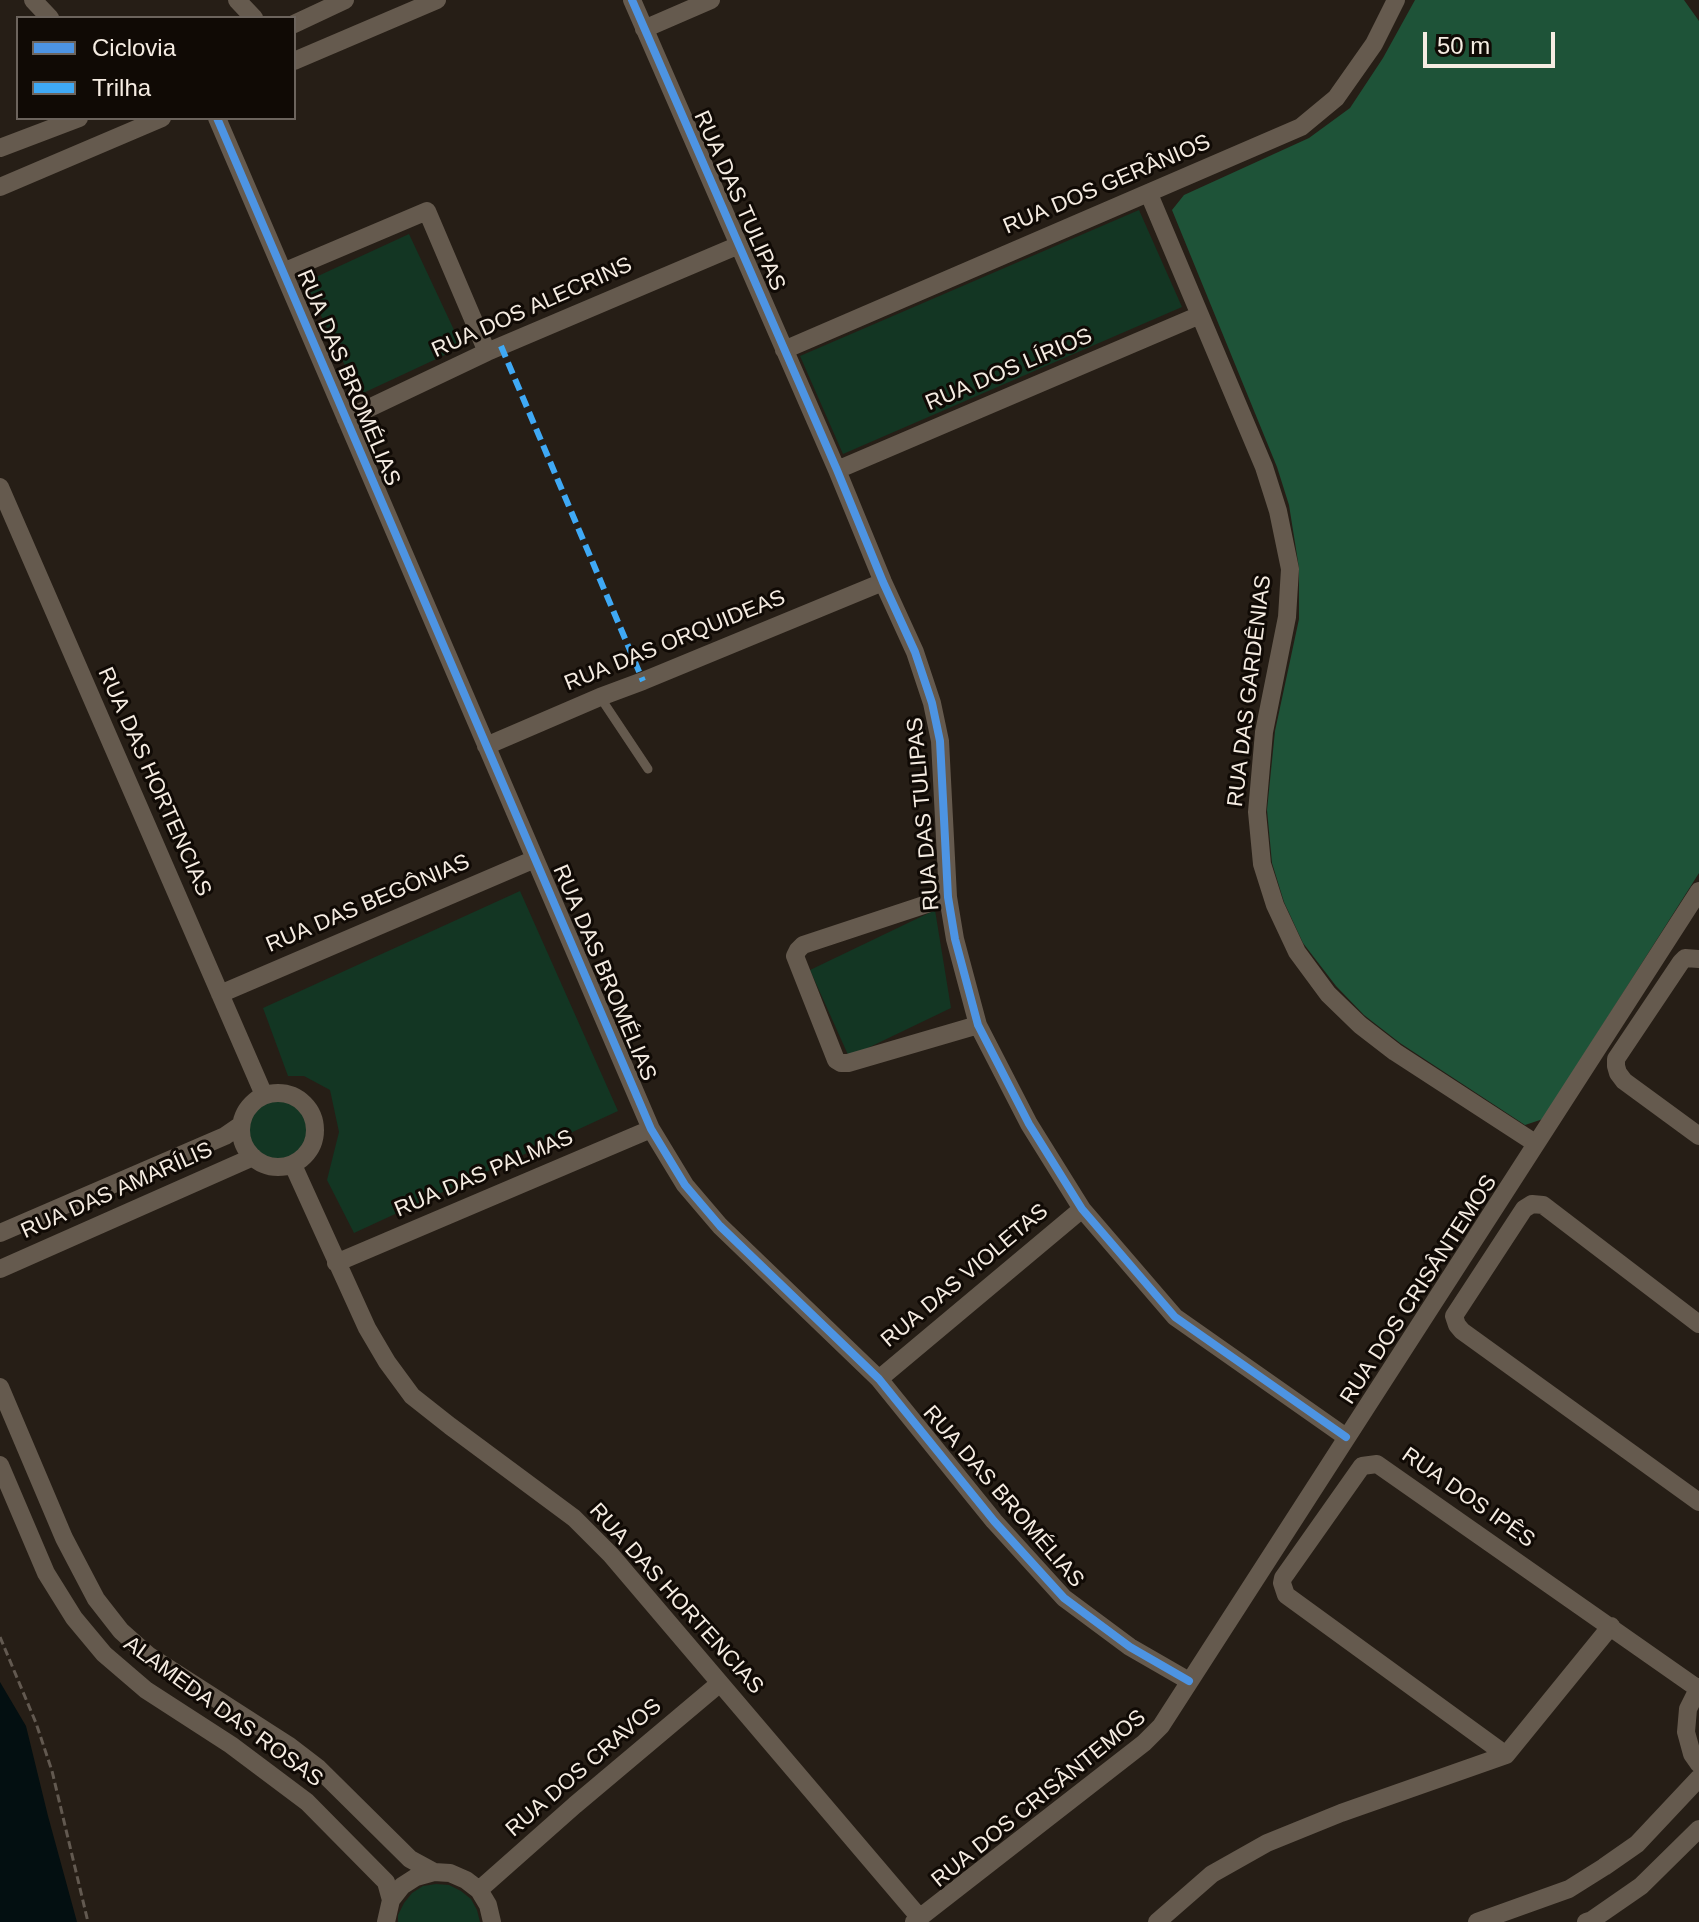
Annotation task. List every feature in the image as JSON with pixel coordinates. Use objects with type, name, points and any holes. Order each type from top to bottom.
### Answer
[{"type":"street","points":[[33,0],[48,16]]},
{"type":"street","points":[[237,0],[252,16]]},
{"type":"street","points":[[296,23],[345,0]]},
{"type":"street","points":[[296,60],[437,0]]},
{"type":"street","name":"RUA DAS TULIPAS","points":[[632,0],[915,652],[940,741],[948,897],[955,939],[978,1025],[1029,1124],[1082,1209],[1175,1317],[1346,1437]]},
{"type":"street","points":[[644,29],[711,0]]},
{"type":"street","name":"RUA DOS GERÂNIOS","points":[[784,350],[1301,127],[1336,98],[1374,44],[1396,0]]},
{"type":"street","points":[[0,148],[74,120]]},
{"type":"street","points":[[0,187],[157,120]]},
{"type":"street","name":"RUA DAS BROMÉLIAS","points":[[218,120],[651,1129],[685,1185],[720,1226],[879,1379],[994,1521],[1064,1598],[1130,1647],[1189,1681]]},
{"type":"street","name":"RUA DAS GARDÊNIAS","points":[[1149,194],[1264,467],[1278,511],[1290,569],[1287,617],[1264,732],[1257,812],[1262,864],[1275,905],[1297,952],[1328,994],[1360,1025],[1395,1052],[1535,1143]]},
{"type":"street","points":[[283,272],[427,211],[487,352]]},
{"type":"street","name":"RUA DOS ALECRINS","points":[[346,419],[487,352],[739,245]]},
{"type":"street","name":"RUA DOS LÍRIOS","points":[[837,470],[1200,315]]},
{"type":"street","name":"RUA DAS HORTENCIAS","points":[[0,487],[264,1095]]},
{"type":"street","name":"RUA DAS ORQUIDEAS","points":[[486,746],[883,582]]},
{"type":"street","name":"RUA DAS BEGÔNIAS","points":[[220,994],[535,859]]},
{"type":"street","name":"RUA DOS CRISÂNTEMOS","points":[[917,1920],[1144,1743],[1161,1726],[1699,891]]},
{"type":"street","points":[[948,897],[803,945],[795,956],[836,1060],[841,1063],[978,1025]]},
{"type":"street","points":[[1699,959],[1685,958],[1681,962],[1616,1059],[1618,1073],[1624,1081],[1699,1136]]},
{"type":"street","points":[[277,1092],[290,1094],[310,1110],[315,1122],[312,1147],[304,1158],[293,1165],[272,1167],[253,1157],[246,1148],[241,1125],[244,1115],[264,1095],[277,1092]]},
{"type":"street","name":"RUA DAS AMARÍLIS","points":[[0,1233],[225,1136],[241,1125]]},
{"type":"street","name":"RUA DAS PALMAS","points":[[336,1263],[651,1129]]},
{"type":"street","name":"RUA DAS AMARÍLIS","points":[[0,1269],[253,1157]]},
{"type":"street","name":"RUA DAS HORTENCIAS","points":[[293,1165],[367,1328],[412,1396],[574,1518],[611,1555],[917,1920]]},
{"type":"street","points":[[1699,1324],[1543,1205],[1532,1204],[1524,1209],[1454,1316],[1462,1331],[1699,1502]]},
{"type":"street","name":"RUA DAS VIOLETAS","points":[[879,1379],[1082,1209]]},
{"type":"street","name":"ALAMEDA DAS ROSAS","points":[[0,1387],[64,1538],[96,1599],[121,1631],[148,1655],[298,1752],[410,1859],[434,1872],[450,1873],[466,1880],[479,1890]]},
{"type":"street","name":"RUA DOS IPÊS","points":[[1506,1755],[1286,1595],[1283,1578],[1362,1466],[1377,1464],[1698,1688]]},
{"type":"street","name":"ALAMEDA DAS ROSAS","points":[[0,1465],[46,1573],[74,1618],[104,1654],[146,1690],[231,1745],[307,1802],[386,1882],[391,1900]]},
{"type":"street","points":[[1157,1922],[1212,1874],[1267,1843],[1341,1813],[1506,1755],[1611,1626]]},
{"type":"street","name":"RUA DOS CRAVOS","points":[[479,1890],[720,1683]]},
{"type":"street","points":[[1698,1688],[1688,1709],[1686,1732],[1692,1754],[1699,1764]]},
{"type":"street","points":[[1477,1922],[1569,1889],[1604,1867],[1637,1844],[1699,1778]]},
{"type":"street","points":[[1586,1922],[1641,1886],[1699,1829]]},
{"type":"street","points":[[386,1922],[391,1900],[402,1886],[416,1877],[434,1872]]},
{"type":"street","points":[[479,1890],[488,1905],[492,1922]]},
{"type":"lane","points":[[600,697],[648,769]]},
{"type":"path","points":[[0,1637],[36,1723],[52,1771],[88,1922]]},
{"type":"green space","points":[[1415,0],[1684,0],[1699,21],[1699,873],[1543,1119],[1525,1125],[1400,1043],[1364,1015],[1336,986],[1303,943],[1284,902],[1272,863],[1267,810],[1275,731],[1299,619],[1299,568],[1289,505],[1277,467],[1172,210],[1184,195],[1309,138],[1350,108],[1383,58]]},
{"type":"green space","points":[[1139,210],[1182,307],[843,454],[800,356]]},
{"type":"green space","points":[[409,234],[462,347],[359,395],[305,282]]},
{"type":"green space","points":[[520,891],[618,1111],[354,1233],[327,1180],[339,1132],[330,1090],[304,1076],[288,1076],[263,1008]]},
{"type":"green space","points":[[935,910],[951,1008],[849,1057],[810,970]]},
{"type":"green space","points":[[278,1101],[299,1109],[307,1130],[299,1151],[278,1159],[257,1151],[249,1130],[257,1109]]},
{"type":"green space","points":[[449,1885],[471,1899],[480,1922],[398,1922],[398,1915],[412,1893],[423,1886]]},
{"type":"shaded area","points":[[0,1682],[26,1726],[77,1922],[0,1922]]},
{"type":"marked path","points":[[501,346],[643,681]]},
{"type":"cycle path","points":[[632,0],[915,652],[932,703],[940,741],[948,897],[955,939],[978,1025],[1029,1124],[1082,1209],[1175,1317],[1346,1437]]},
{"type":"cycle path","points":[[218,120],[651,1129],[685,1185],[720,1226],[879,1379],[994,1521],[1064,1598],[1130,1647],[1189,1681]]}]
